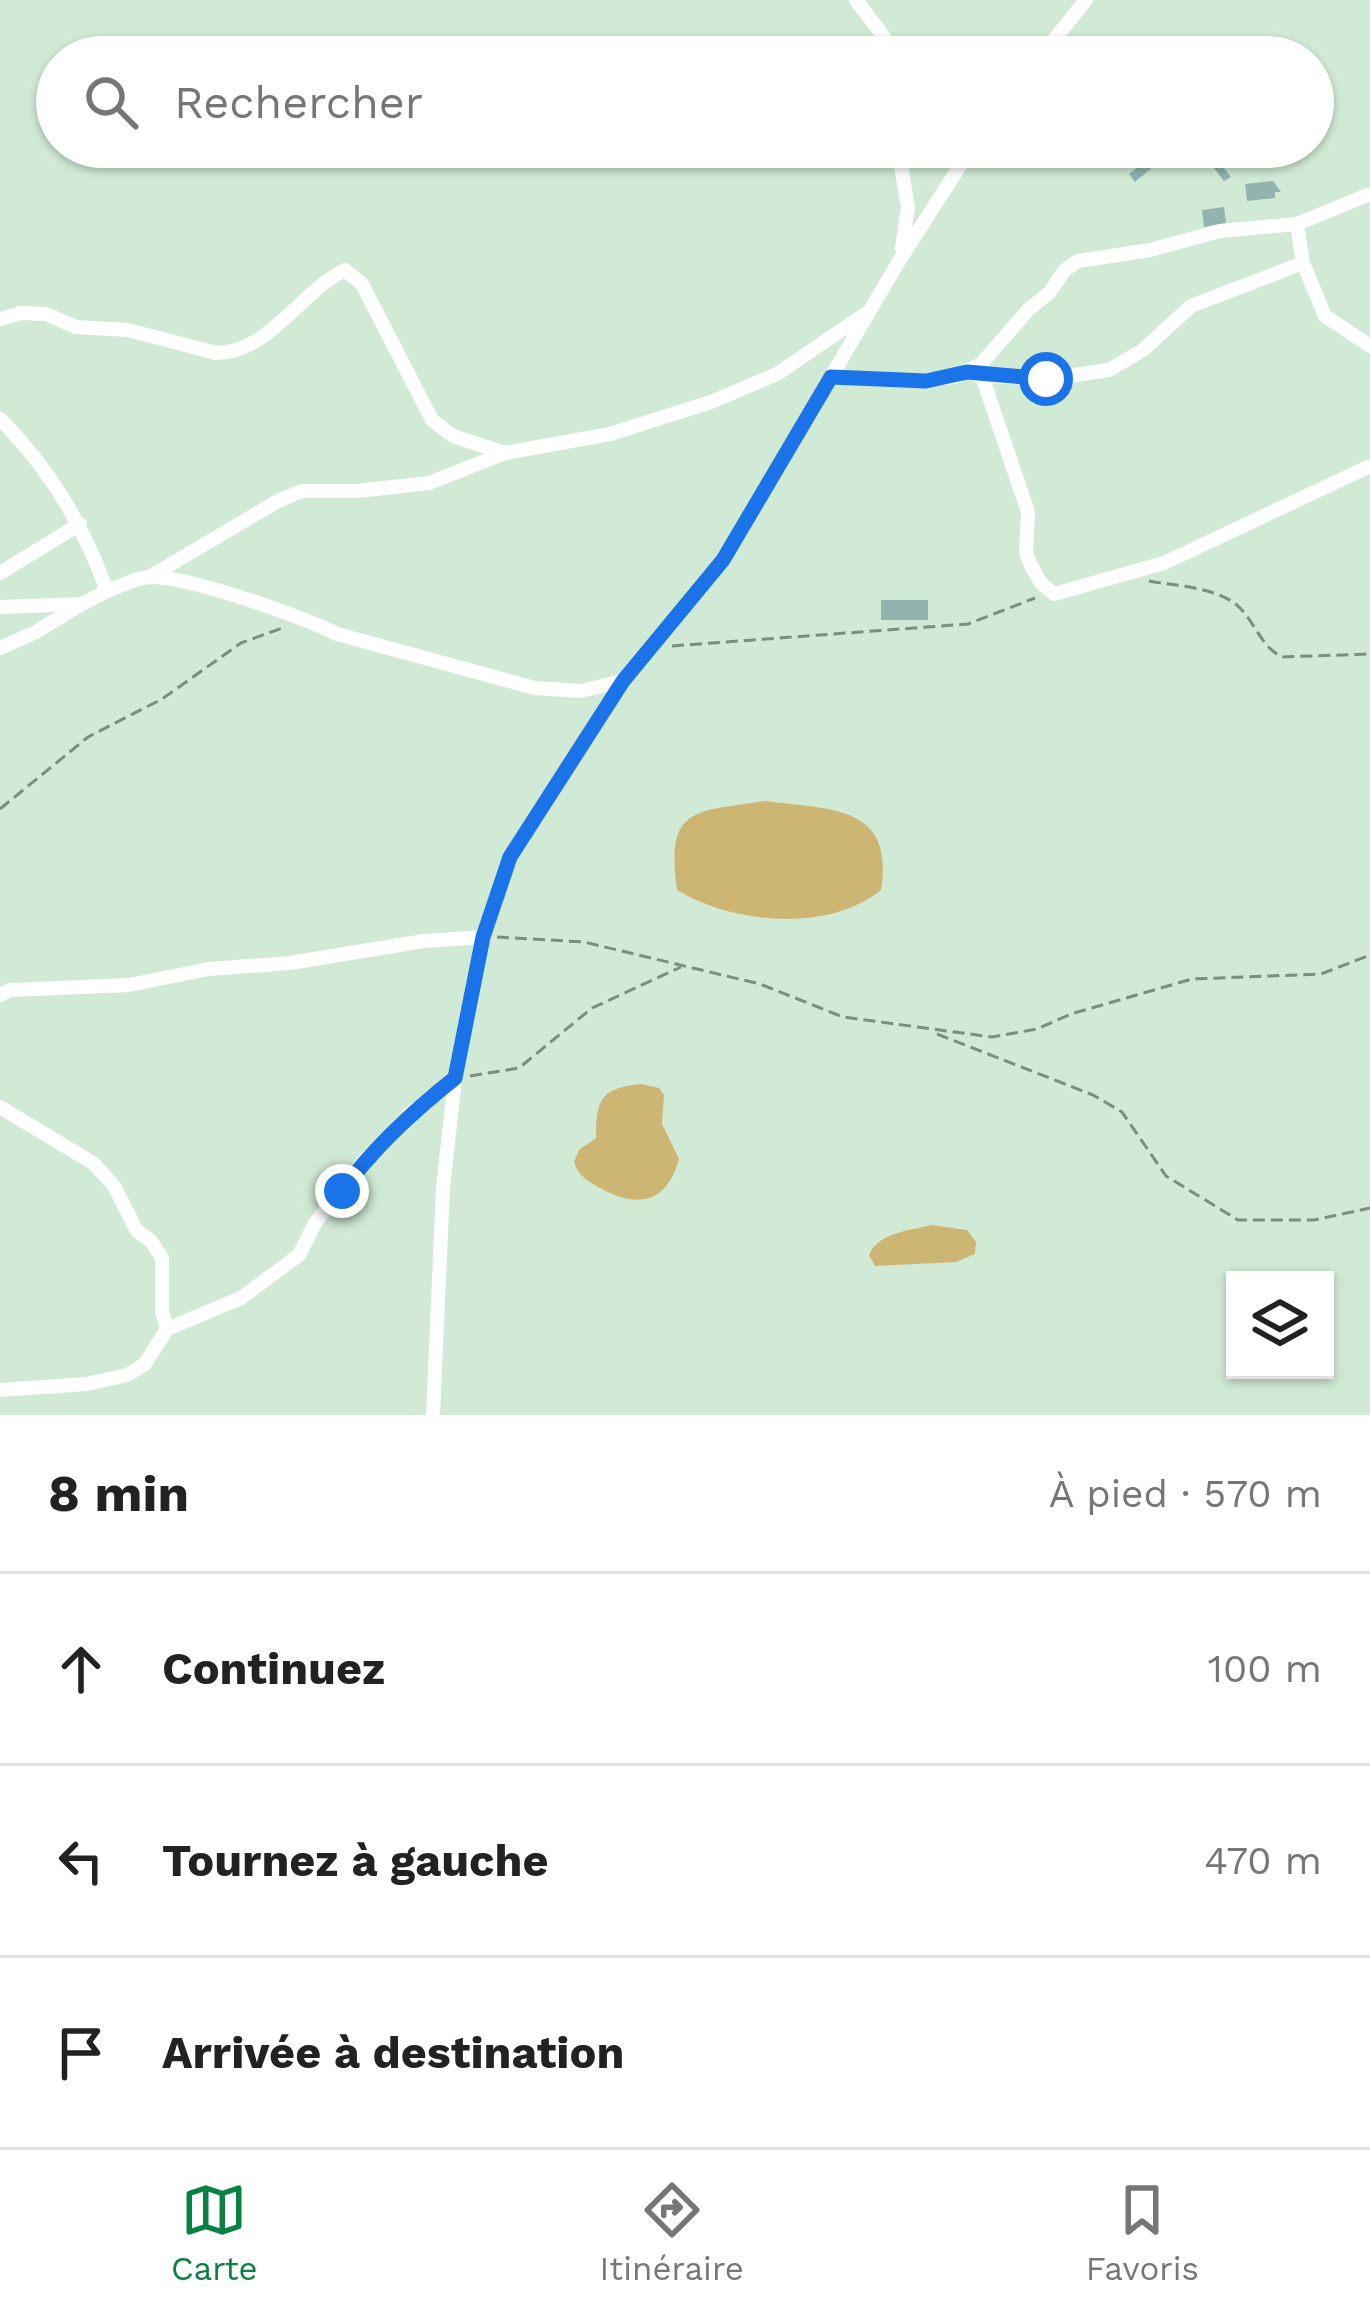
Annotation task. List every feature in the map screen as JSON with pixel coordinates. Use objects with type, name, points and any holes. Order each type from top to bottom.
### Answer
[{"type":"street","points":[[856,0],[883,36]]},
{"type":"street","points":[[1057,36],[1086,0]]},
{"type":"street","points":[[899,261],[908,208],[902,168]]},
{"type":"street","points":[[433,1415],[442,1188],[455,1078],[483,937],[510,857],[623,681],[723,560],[953,168]]},
{"type":"street","points":[[974,374],[1028,310],[1049,293],[1065,269],[1078,261],[1150,250],[1220,230],[1297,224],[1370,194]]},
{"type":"street","points":[[1297,224],[1303,263],[1325,316],[1370,346]]},
{"type":"street","points":[[831,377],[926,381],[974,374],[1046,379],[1109,370],[1143,350],[1191,306],[1303,263]]},
{"type":"street","points":[[0,319],[21,313],[46,314],[76,327],[128,330],[230,353],[270,330],[324,282],[345,270],[362,284],[432,420],[453,436],[505,453]]},
{"type":"street","points":[[0,648],[107,591],[151,576],[302,491],[429,483],[505,453],[610,434],[743,390],[808,356],[869,311]]},
{"type":"street","points":[[974,374],[1028,512],[1030,564],[1054,594],[1122,576],[1225,536],[1370,466]]},
{"type":"street","points":[[0,419],[80,524],[107,591]]},
{"type":"street","points":[[0,573],[80,524]]},
{"type":"street","points":[[151,576],[535,688],[581,691],[623,681]]},
{"type":"street","points":[[0,607],[82,604]]},
{"type":"street","points":[[0,995],[129,986],[226,966],[290,963],[424,941],[483,937]]},
{"type":"street","points":[[0,1390],[87,1384],[127,1375],[145,1364],[167,1329],[241,1298],[299,1255],[315,1223],[363,1162],[409,1114],[455,1078]]},
{"type":"street","points":[[0,1107],[93,1163],[114,1186],[137,1231],[162,1258],[162,1311],[167,1329]]},
{"type":"path","points":[[1122,576],[1214,594],[1232,602],[1272,652],[1282,657],[1370,654]]},
{"type":"path","points":[[648,650],[701,641],[968,624],[1054,594]]},
{"type":"path","points":[[0,808],[88,737],[162,699],[241,643],[301,620]]},
{"type":"path","points":[[483,937],[584,942],[760,984],[842,1017],[992,1036],[1037,1030],[1071,1014],[1192,979],[1321,974],[1370,956]]},
{"type":"path","points":[[455,1078],[519,1068],[592,1008],[682,967]]},
{"type":"path","points":[[930,1030],[1093,1095],[1122,1112],[1166,1176],[1238,1220],[1314,1220],[1370,1208]]},
{"type":"shaded area","points":[[766,801],[834,810],[868,826],[883,862],[881,890],[835,913],[780,919],[725,910],[677,890],[676,842],[681,827],[704,812]]},
{"type":"shaded area","points":[[641,1084],[659,1088],[664,1095],[662,1124],[679,1159],[667,1185],[639,1200],[597,1186],[581,1175],[574,1162],[579,1150],[596,1138],[597,1114],[604,1098],[617,1089]]},
{"type":"shaded area","points":[[931,1225],[967,1230],[976,1242],[975,1254],[956,1262],[875,1266],[869,1255],[880,1241]]},
{"type":"building","points":[[1137,168],[1152,168],[1135,182],[1129,174]]},
{"type":"building","points":[[1214,168],[1224,168],[1231,177],[1224,181]]},
{"type":"building","points":[[1273,181],[1281,192],[1275,192],[1275,198],[1247,201],[1245,184]]},
{"type":"building","points":[[1224,207],[1226,223],[1204,227],[1202,210]]},
{"type":"building","points":[[881,600],[928,600],[928,620],[881,620]]},
{"type":"route","points":[[342,1191],[409,1114],[455,1078],[483,937],[510,857],[623,681],[723,560],[831,377],[926,381],[967,372],[1046,379]]}]
